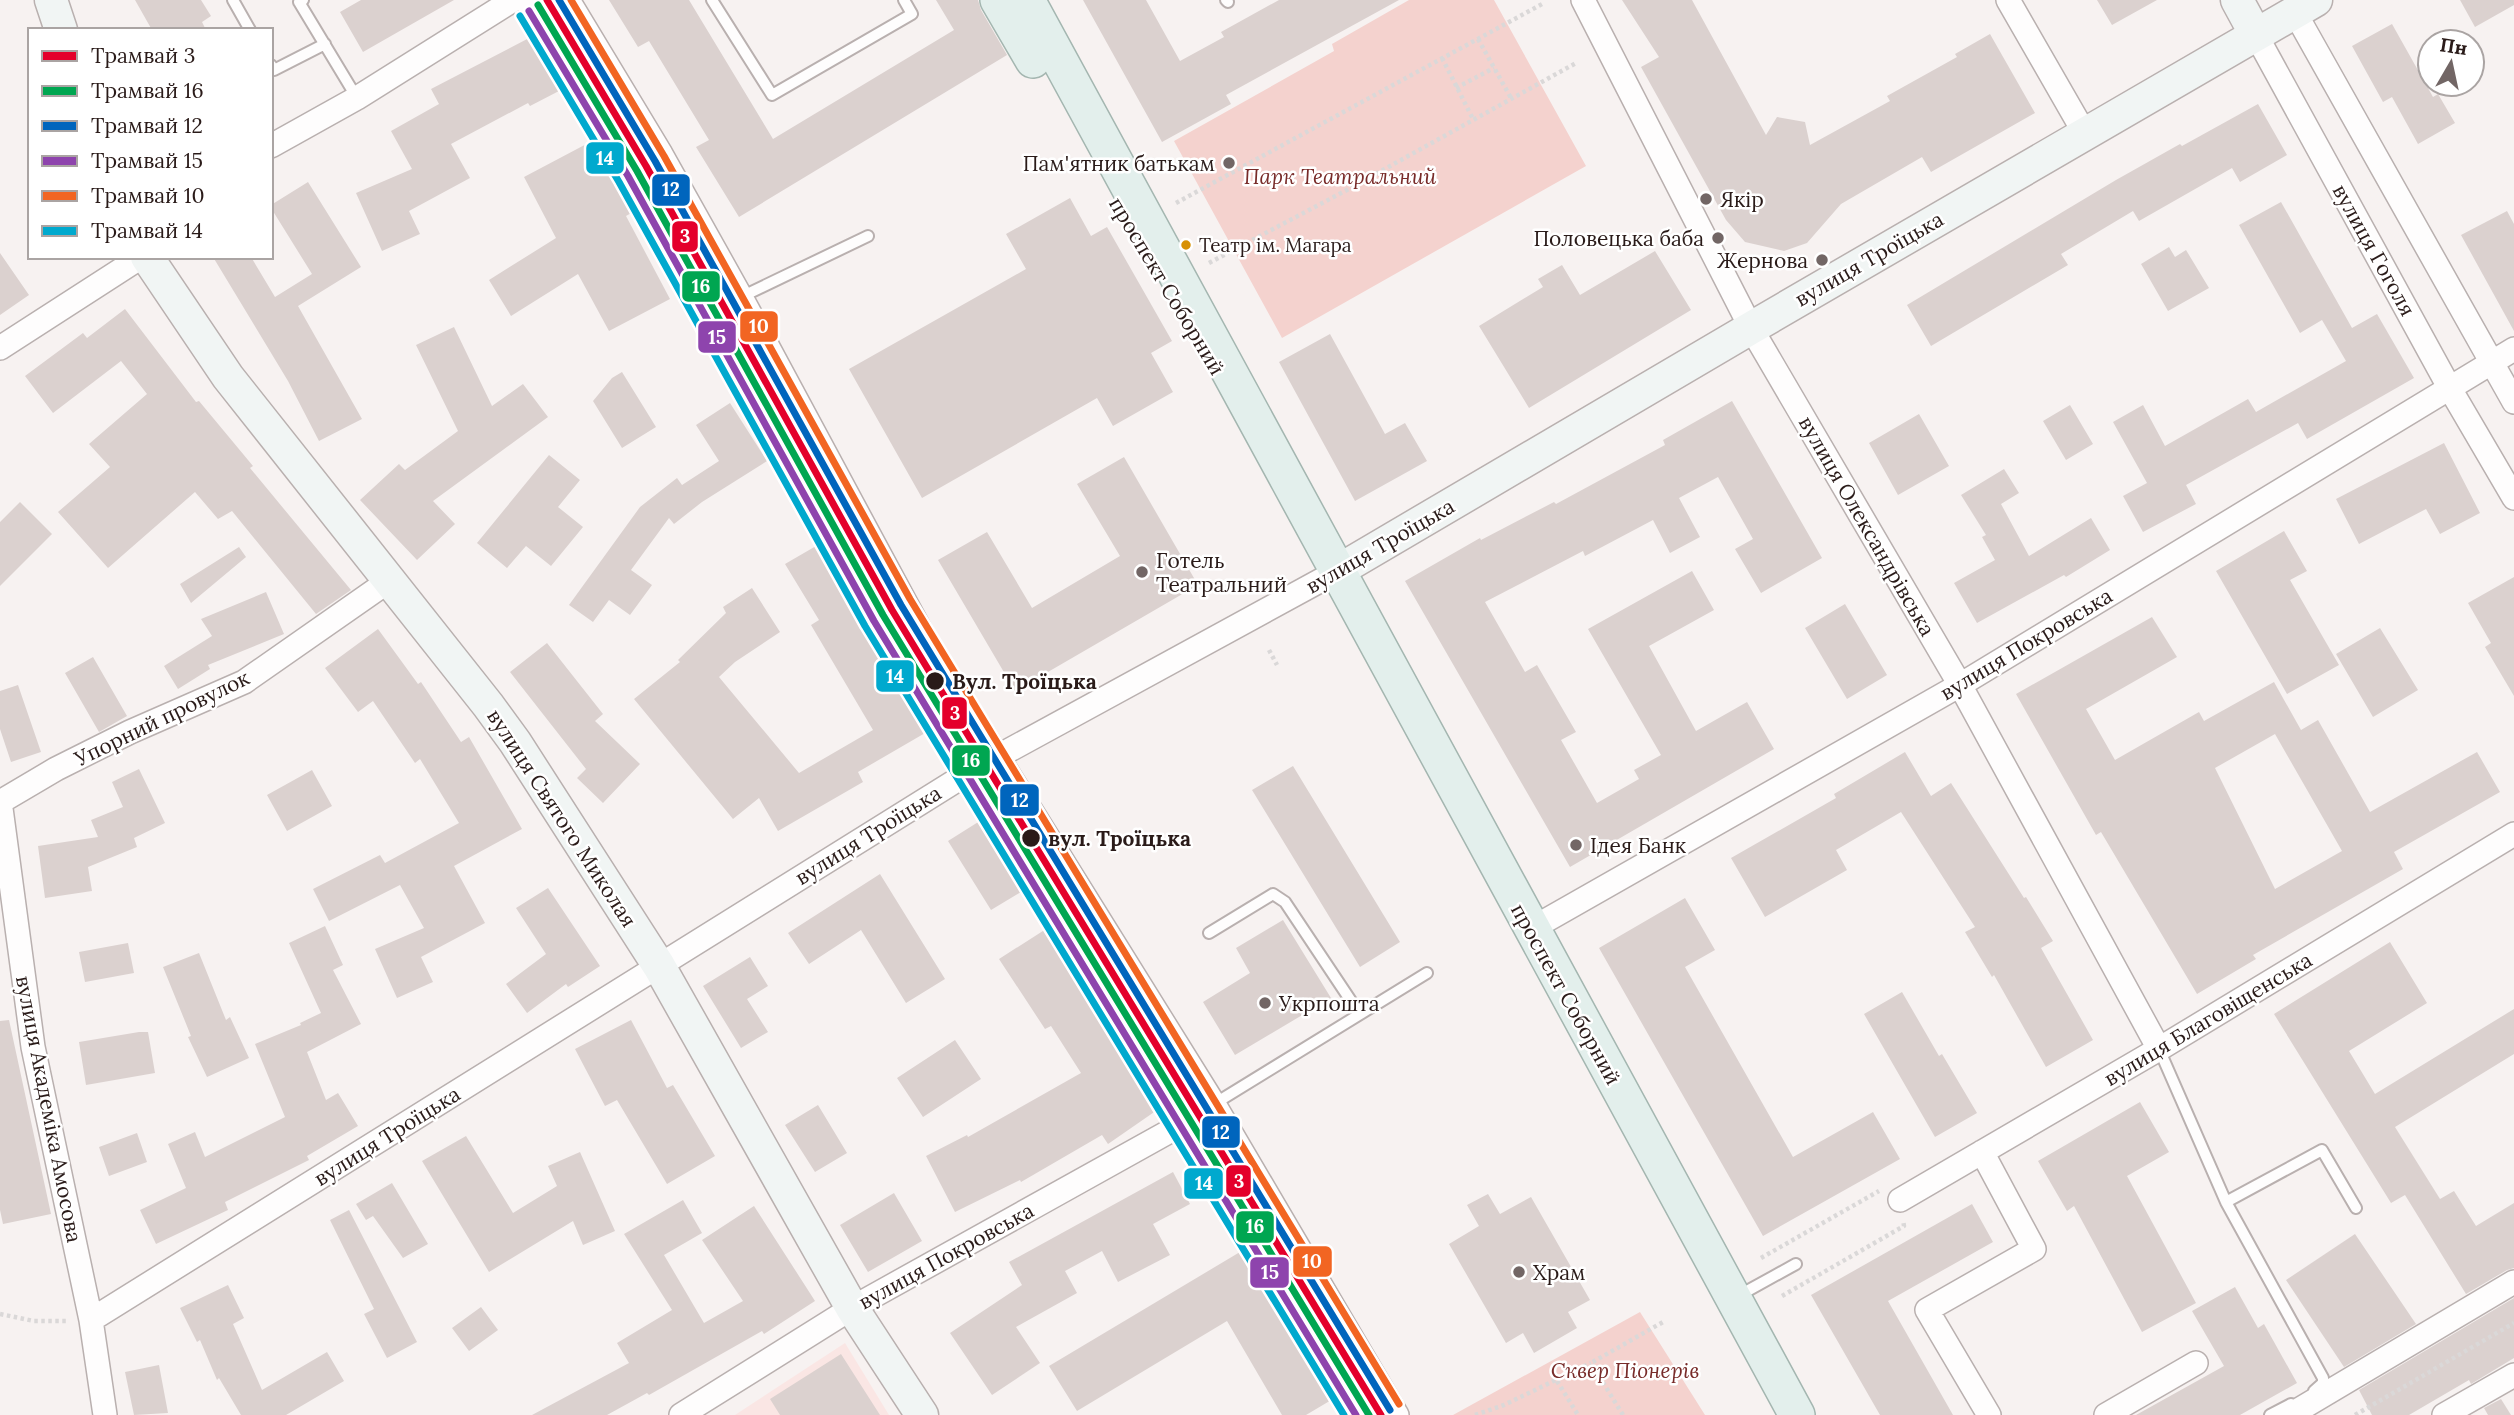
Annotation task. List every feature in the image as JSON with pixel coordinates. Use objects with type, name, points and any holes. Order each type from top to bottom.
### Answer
[{"type":"main road","name":"проспект Соборний","points":[[998,0],[1336,572]]},
{"type":"main road","name":"проспект Соборний","points":[[1027,0],[1797,1415]]},
{"type":"street","points":[[51,0],[60,28]]},
{"type":"street","points":[[273,145],[357,98],[513,0]]},
{"type":"street","points":[[526,0],[582,89],[686,281],[876,607],[1362,1415]]},
{"type":"street","points":[[568,0],[741,296],[931,650],[1214,1104],[1397,1415]]},
{"type":"street","name":"вулиця Олександрівська","points":[[1583,0],[1751,328],[1960,685],[2159,1049]]},
{"type":"street","points":[[2008,0],[2085,134]]},
{"type":"street","name":"вулиця Гоголя","points":[[2237,0],[2449,387],[2514,498]]},
{"type":"street","points":[[2299,4],[2514,402]]},
{"type":"street","name":"вулиця Троїцька","points":[[91,1320],[973,770],[1336,572],[2256,34],[2299,4]]},
{"type":"street","points":[[0,348],[138,259]]},
{"type":"street","name":"вулиця Святого Миколая","points":[[148,259],[228,377],[515,742],[659,966],[852,1308],[922,1415]]},
{"type":"street","name":"вулиця Покровська","points":[[1531,929],[1960,685],[2514,349]]},
{"type":"street","name":"Упорний провулок","points":[[0,802],[56,769],[130,732],[244,682],[390,580]]},
{"type":"street","name":"вулиця Академіка Амосова","points":[[0,802],[33,1047],[91,1320],[105,1415]]},
{"type":"street","name":"вулиця Благовіщенська","points":[[1900,1200],[2159,1049],[2514,834]]},
{"type":"street","name":"вулиця Покровська","points":[[681,1415],[852,1308],[1187,1123],[1214,1104]]},
{"type":"street","points":[[1982,1152],[2034,1249],[1927,1310],[1989,1415]]},
{"type":"street","points":[[2290,1415],[2514,1282]]},
{"type":"street","points":[[2106,1415],[2196,1363]]},
{"type":"street","points":[[2444,1415],[2514,1375]]},
{"type":"lane","points":[[233,0],[249,28]]},
{"type":"lane","points":[[303,0],[299,2],[357,98]]},
{"type":"lane","points":[[712,0],[772,95],[912,13],[904,0]]},
{"type":"lane","points":[[273,68],[325,44]]},
{"type":"lane","points":[[741,296],[868,236]]},
{"type":"lane","points":[[1209,933],[1273,894],[1284,902],[1359,1013]]},
{"type":"lane","points":[[1214,1104],[1427,973]]},
{"type":"lane","points":[[2159,1049],[2226,1202],[2323,1378],[2319,1388],[2270,1415]]},
{"type":"lane","points":[[2226,1202],[2322,1150],[2356,1208]]},
{"type":"lane","points":[[1732,1299],[1796,1264]]},
{"type":"path","points":[[1176,203],[1544,2]]},
{"type":"path","points":[[1478,39],[1511,98]]},
{"type":"path","points":[[1442,58],[1472,120]]},
{"type":"path","points":[[1209,263],[1576,63]]},
{"type":"path","points":[[1456,88],[1494,68]]},
{"type":"path","points":[[1269,650],[1277,665]]},
{"type":"path","points":[[1761,1258],[1885,1187],[1900,1200],[1904,1226],[1782,1296]]},
{"type":"path","points":[[0,1314],[34,1321],[91,1320]]},
{"type":"path","points":[[1475,1415],[1557,1381],[1662,1322]]},
{"type":"path","points":[[2355,1415],[2514,1323]]},
{"type":"path","points":[[1591,1363],[1623,1415]]},
{"type":"path","points":[[1557,1381],[1578,1415]]},
{"type":"shaded area","points":[[845,1343],[889,1415],[735,1415]]},
{"type":"green space","name":"Парк Театральний","points":[[1409,0],[1494,0],[1586,166],[1282,338],[1174,141],[1334,51],[1332,44]]},
{"type":"green space","name":"Сквер Піонерів","points":[[1640,1312],[1705,1415],[1453,1415]]},
{"type":"building","points":[[135,0],[201,0],[211,16],[202,22],[205,28],[151,28]]},
{"type":"building","points":[[361,0],[454,0],[363,52],[340,12]]},
{"type":"building","points":[[609,0],[689,0],[773,139],[954,30],[936,0],[978,0],[1007,55],[739,217],[696,147],[709,140],[649,41],[638,47]]},
{"type":"building","points":[[1083,0],[1146,0],[1180,61],[1224,37],[1221,32],[1279,0],[1399,0],[1226,95],[1231,104],[1162,142]]},
{"type":"building","points":[[1622,0],[1692,0],[1766,135],[1777,117],[1805,122],[1810,145],[1890,101],[1887,96],[1957,57],[1955,54],[1990,34],[2035,113],[1931,172],[1922,157],[1841,204],[1807,243],[1784,251],[1745,242],[1726,220],[1641,67],[1659,57]]},
{"type":"building","points":[[2097,0],[2157,0],[2112,25]]},
{"type":"building","points":[[2460,0],[2514,0],[2514,5],[2475,27]]},
{"type":"building","points":[[2392,24],[2416,67],[2416,98],[2440,98],[2455,123],[2418,144],[2392,97],[2383,102],[2352,46]]},
{"type":"building","points":[[531,37],[559,91],[530,106],[528,103],[451,144],[470,178],[409,211],[420,234],[382,251],[356,193],[412,169],[391,131],[439,104],[431,89]]},
{"type":"building","points":[[2258,104],[2287,155],[2240,182],[2232,168],[2139,221],[2133,211],[2061,254],[2068,265],[1931,346],[1907,305],[2116,180]]},
{"type":"building","points":[[594,140],[633,212],[626,216],[670,299],[609,331],[578,274],[511,316],[489,280],[556,238],[524,177]]},
{"type":"building","points":[[308,182],[361,267],[298,306],[362,419],[319,441],[288,381],[214,259],[252,259],[275,297],[312,274],[273,211],[273,204]]},
{"type":"building","points":[[1070,198],[1091,236],[1107,227],[1172,341],[1151,353],[1173,392],[1113,426],[1097,398],[922,498],[849,369],[1026,269],[1006,234]]},
{"type":"building","points":[[2281,202],[2352,328],[2377,314],[2414,378],[2307,439],[2298,423],[2186,485],[2196,504],[2143,532],[2123,496],[2147,483],[2113,422],[2143,405],[2165,446],[2248,399],[2256,412],[2346,361],[2322,320],[2300,333],[2239,225]]},
{"type":"building","points":[[2507,211],[2514,224],[2514,331],[2461,235]]},
{"type":"building","points":[[2169,247],[2175,257],[2186,250],[2209,288],[2168,311],[2141,264]]},
{"type":"building","points":[[1655,251],[1691,310],[1529,408],[1479,326],[1543,287],[1538,279],[1562,265],[1580,295]]},
{"type":"building","points":[[0,253],[29,295],[0,315]]},
{"type":"building","points":[[125,309],[196,402],[199,401],[253,466],[250,468],[351,590],[316,614],[232,511],[218,519],[195,492],[108,568],[58,512],[110,467],[89,444],[147,394],[121,361],[53,413],[25,376],[83,333],[87,338]]},
{"type":"building","points":[[454,327],[492,406],[523,384],[548,417],[433,501],[455,524],[417,560],[360,500],[399,464],[405,470],[458,431],[416,345]]},
{"type":"building","points":[[1330,334],[1385,434],[1405,423],[1427,461],[1355,501],[1279,362]]},
{"type":"building","points":[[622,372],[656,427],[622,448],[593,401],[612,378]]},
{"type":"building","points":[[1732,401],[1822,558],[1761,593],[1735,549],[1753,539],[1718,477],[1679,498],[1700,537],[1670,553],[1653,520],[1585,556],[1583,551],[1485,602],[1525,672],[1537,665],[1576,732],[1561,740],[1597,803],[1639,779],[1634,770],[1661,755],[1588,629],[1692,571],[1714,610],[1649,646],[1696,731],[1747,702],[1774,749],[1570,867],[1405,581],[1480,538],[1481,540],[1554,502],[1556,504],[1665,445],[1663,440]]},
{"type":"building","points":[[730,403],[767,461],[702,502],[674,524],[669,518],[631,570],[652,585],[630,615],[609,600],[593,622],[569,605],[640,507],[677,478],[682,485],[719,461],[696,425]]},
{"type":"building","points":[[2070,405],[2093,444],[2066,460],[2043,421]]},
{"type":"building","points":[[1919,414],[1949,466],[1898,495],[1869,443]]},
{"type":"building","points":[[2444,443],[2480,513],[2440,534],[2426,509],[2359,544],[2336,499]]},
{"type":"building","points":[[549,455],[580,480],[558,507],[583,527],[551,566],[526,546],[507,568],[477,543]]},
{"type":"building","name":"Готель Театральний","points":[[1124,457],[1198,585],[1015,691],[938,560],[987,532],[1032,608],[1120,556],[1077,484]]},
{"type":"building","points":[[2004,469],[2019,493],[2001,504],[2029,556],[2091,518],[2110,550],[2066,577],[2064,575],[1977,623],[1954,583],[1995,560],[1982,537],[1986,535],[1961,495]]},
{"type":"building","points":[[20,502],[52,534],[0,586],[0,522]]},
{"type":"building","points":[[2284,531],[2307,571],[2290,580],[2339,665],[2287,694],[2216,571]]},
{"type":"building","points":[[816,546],[849,600],[854,597],[932,729],[858,772],[863,782],[778,831],[759,798],[733,819],[634,699],[680,662],[678,660],[726,613],[723,607],[752,588],[780,632],[735,662],[719,677],[799,773],[873,730],[811,625],[819,620],[785,564]]},
{"type":"building","points":[[239,547],[246,557],[191,603],[180,584]]},
{"type":"building","points":[[2514,577],[2514,696],[2485,647],[2491,643],[2468,603]]},
{"type":"building","points":[[266,592],[284,634],[208,665],[210,669],[178,689],[164,666],[212,636],[201,619]]},
{"type":"building","points":[[1845,604],[1887,675],[1847,699],[1805,628]]},
{"type":"building","points":[[2152,617],[2177,657],[2086,709],[2115,760],[2199,712],[2204,721],[2274,682],[2301,730],[2318,720],[2370,812],[2477,752],[2500,792],[2394,852],[2403,869],[2253,955],[2256,959],[2197,994],[2101,832],[2096,835],[2016,694]],"holes":[[[2275,734],[2342,851],[2275,889],[2215,768]]]},
{"type":"building","points":[[2380,628],[2418,690],[2373,717],[2336,654]]},
{"type":"building","points":[[378,629],[418,684],[421,682],[461,742],[469,737],[522,829],[454,866],[485,923],[421,957],[433,982],[397,998],[375,949],[424,928],[400,885],[329,921],[313,889],[380,855],[385,863],[459,823],[420,759],[415,763],[373,701],[358,712],[325,668]]},
{"type":"building","points":[[547,643],[603,714],[595,721],[640,764],[603,803],[577,778],[586,769],[510,672]]},
{"type":"building","points":[[93,657],[127,716],[99,732],[65,673]]},
{"type":"building","points":[[18,685],[41,752],[11,762],[0,729],[0,691]]},
{"type":"building","points":[[1905,752],[1931,796],[1951,783],[2053,941],[2041,948],[2093,1040],[2046,1067],[1994,975],[1992,977],[1965,932],[1975,927],[1901,812],[1836,850],[1847,870],[1765,917],[1731,858],[1836,798],[1834,794]]},
{"type":"building","points":[[1293,766],[1400,942],[1360,967],[1252,790]]},
{"type":"building","points":[[139,769],[165,823],[134,838],[137,847],[88,867],[92,891],[45,898],[38,846],[98,837],[91,820],[123,807],[112,782]]},
{"type":"building","points":[[312,770],[332,806],[287,831],[267,795]]},
{"type":"building","points":[[983,819],[1026,889],[991,910],[948,841]]},
{"type":"building","points":[[880,874],[945,979],[906,1003],[861,930],[809,964],[788,933]]},
{"type":"building","points":[[548,888],[600,966],[568,987],[566,984],[527,1013],[506,984],[546,954],[516,908]]},
{"type":"building","points":[[1685,898],[1715,950],[1685,967],[1793,1157],[1873,1112],[1900,1159],[1763,1236],[1599,948]]},
{"type":"building","points":[[1283,920],[1331,998],[1235,1055],[1203,1002],[1250,973],[1236,948]]},
{"type":"building","points":[[325,926],[343,965],[333,970],[361,1024],[307,1052],[326,1100],[338,1093],[358,1126],[307,1156],[309,1160],[225,1202],[228,1210],[156,1244],[140,1210],[186,1188],[168,1144],[195,1132],[205,1157],[285,1117],[255,1044],[301,1025],[300,1023],[321,1013],[289,943]]},
{"type":"building","points":[[1046,929],[1099,1007],[1116,1035],[1114,1036],[1160,1108],[1108,1144],[1102,1135],[1021,1182],[1020,1180],[955,1212],[926,1156],[967,1135],[968,1137],[1081,1073],[1051,1026],[1045,1029],[999,959]]},
{"type":"building","points":[[2390,942],[2427,1003],[2349,1051],[2375,1094],[2514,1009],[2514,1054],[2395,1127],[2440,1199],[2454,1191],[2476,1226],[2514,1203],[2514,1268],[2466,1294],[2405,1195],[2391,1203],[2274,1014]]},
{"type":"building","points":[[128,943],[134,973],[85,982],[79,952]]},
{"type":"building","points":[[199,953],[226,1020],[230,1017],[249,1058],[207,1077],[188,1037],[191,1036],[163,967]]},
{"type":"building","points":[[750,957],[768,986],[747,999],[768,1032],[741,1048],[703,986]]},
{"type":"building","points":[[1902,992],[1939,1056],[1942,1054],[1977,1113],[1935,1137],[1864,1014]]},
{"type":"building","points":[[9,1020],[51,1214],[3,1224],[0,1210],[0,1021]]},
{"type":"building","points":[[631,1020],[667,1088],[673,1085],[715,1156],[667,1184],[617,1100],[605,1106],[575,1049]]},
{"type":"building","points":[[148,1032],[155,1073],[86,1085],[79,1042]]},
{"type":"building","points":[[955,1040],[981,1079],[923,1117],[897,1078]]},
{"type":"building","points":[[2140,1102],[2169,1152],[2127,1176],[2196,1303],[2142,1332],[2074,1206],[2067,1211],[2038,1161]]},
{"type":"building","points":[[818,1105],[847,1153],[815,1172],[785,1125]]},
{"type":"building","points":[[137,1133],[147,1162],[109,1176],[99,1147]]},
{"type":"building","points":[[466,1136],[513,1213],[557,1186],[548,1166],[580,1152],[615,1231],[583,1245],[573,1221],[489,1272],[422,1161]]},
{"type":"building","points":[[1173,1172],[1190,1204],[1153,1224],[1170,1255],[1118,1282],[1102,1251],[1065,1271],[1077,1293],[1016,1327],[1040,1363],[992,1395],[950,1333],[1022,1285],[1009,1262]]},
{"type":"building","points":[[392,1183],[428,1244],[403,1258],[373,1216],[366,1220],[356,1204]]},
{"type":"building","points":[[894,1193],[922,1241],[868,1272],[840,1225]]},
{"type":"building","name":"Храм","points":[[1488,1194],[1500,1214],[1531,1197],[1590,1300],[1568,1312],[1577,1328],[1534,1353],[1523,1333],[1506,1343],[1449,1244],[1479,1226],[1467,1205]]},
{"type":"building","points":[[683,1200],[702,1233],[664,1255],[704,1323],[743,1301],[702,1240],[754,1206],[815,1301],[764,1334],[762,1331],[649,1395],[647,1393],[607,1415],[532,1415],[629,1363],[617,1343],[672,1310],[624,1234]]},
{"type":"building","points":[[1972,1204],[1993,1242],[1888,1301],[1953,1415],[1880,1415],[1811,1295]]},
{"type":"building","points":[[349,1210],[417,1342],[387,1358],[364,1314],[374,1309],[330,1220]]},
{"type":"building","points":[[2355,1234],[2416,1324],[2344,1367],[2286,1280]]},
{"type":"building","points":[[1245,1249],[1333,1399],[1306,1415],[1282,1415],[1227,1321],[1077,1411],[1049,1366]]},
{"type":"building","points":[[228,1285],[244,1318],[233,1324],[262,1390],[327,1352],[344,1381],[286,1415],[241,1415],[219,1378],[217,1380],[200,1340],[197,1342],[180,1308]]},
{"type":"building","points":[[2235,1287],[2258,1328],[2264,1324],[2297,1383],[2240,1415],[2136,1415],[2224,1366],[2192,1311]]},
{"type":"building","points":[[2514,1298],[2514,1358],[2471,1384],[2469,1380],[2409,1415],[2372,1415],[2359,1390]]},
{"type":"building","points":[[481,1307],[498,1330],[469,1351],[452,1328]]},
{"type":"building","points":[[841,1354],[880,1415],[780,1415],[770,1399]]},
{"type":"building","points":[[159,1365],[168,1413],[134,1415],[125,1372]]},
{"type":"building","points":[[2501,1399],[2511,1415],[2488,1415],[2484,1408]]},
{"type":"tram line","name":"3","points":[[547,0],[646,166],[892,610],[1381,1415]]},
{"type":"tram line","name":"12","points":[[559,0],[655,161],[901,605],[1390,1410]]},
{"type":"tram line","name":"10","points":[[571,0],[664,156],[910,599],[1399,1404]]},
{"type":"tram line","name":"16","points":[[538,5],[637,171],[883,615],[1369,1415]]},
{"type":"tram line","name":"15","points":[[529,11],[628,176],[874,621],[1356,1415]]},
{"type":"tram line","name":"14","points":[[520,16],[619,182],[865,626],[1344,1415]]},
{"type":"place","name":"Пам'ятник батькам","points":[[1229,163]]},
{"type":"place","name":"Якір","points":[[1706,199]]},
{"type":"place","name":"Половецька баба","points":[[1718,238]]},
{"type":"place","name":"Театр ім. Магара","points":[[1186,245]]},
{"type":"place","name":"Жернова","points":[[1822,260]]},
{"type":"place","name":"Готель Театральний","points":[[1142,572]]},
{"type":"place","name":"Вул. Троїцька","points":[[935,681]]},
{"type":"place","name":"вул. Троїцька","points":[[1031,838]]},
{"type":"place","name":"Ідея Банк","points":[[1576,845]]},
{"type":"place","name":"Укрпошта","points":[[1265,1003]]},
{"type":"place","name":"Храм","points":[[1519,1272]]}]
